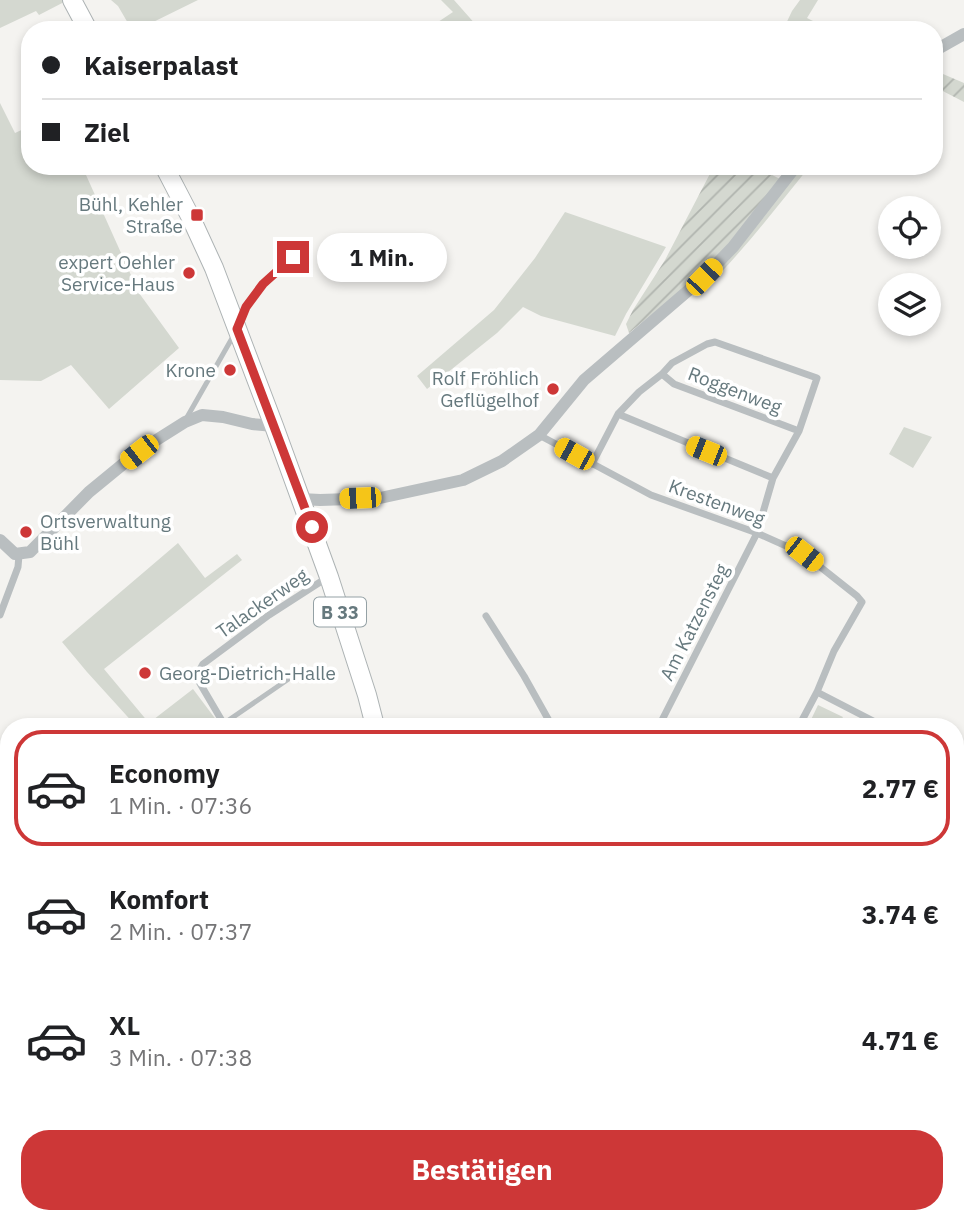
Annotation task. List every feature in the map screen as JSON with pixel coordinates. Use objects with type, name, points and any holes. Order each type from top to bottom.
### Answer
[{"type":"main road","points":[[72,0],[84,21]]},
{"type":"main road","name":"B 33","points":[[169,175],[214,268],[274,426],[329,577],[373,718]]},
{"type":"street","points":[[943,46],[964,34]]},
{"type":"street","points":[[301,499],[380,498],[463,480],[502,461],[539,435],[584,380],[704,277],[733,247],[789,175]]},
{"type":"street","name":"Am Katzensteg","points":[[662,374],[672,363],[715,342],[817,378],[799,431],[773,478],[757,533],[663,718]]},
{"type":"street","points":[[592,464],[618,414],[639,392],[662,374]]},
{"type":"street","name":"Roggenweg","points":[[662,374],[674,384],[799,431]]},
{"type":"street","points":[[618,414],[773,478]]},
{"type":"street","points":[[0,540],[15,554],[30,552],[89,492],[139,452],[185,422],[202,415],[274,426]]},
{"type":"street","name":"Krestenweg","points":[[539,435],[651,495],[757,533],[804,554],[858,596],[862,602],[834,651],[803,718]]},
{"type":"street","points":[[0,615],[18,567],[19,555]]},
{"type":"street","name":"Talackerweg","points":[[220,718],[198,680],[198,673],[204,664],[269,615],[329,577]]},
{"type":"street","points":[[486,616],[548,718]]},
{"type":"street","points":[[817,692],[867,718]]},
{"type":"lane","points":[[185,422],[237,329],[246,307],[263,284],[293,257]]},
{"type":"lane","points":[[234,718],[290,678]]},
{"type":"shaded area","points":[[0,0],[68,0],[39,15],[36,11],[0,28]]},
{"type":"shaded area","points":[[111,0],[198,0],[155,21],[127,21]]},
{"type":"shaded area","points":[[441,0],[454,0],[473,21],[440,21],[453,12]]},
{"type":"shaded area","points":[[800,0],[818,0],[807,18],[813,21],[787,21]]},
{"type":"shaded area","points":[[943,74],[964,83],[964,102],[943,91]]},
{"type":"shaded area","points":[[0,103],[15,133],[21,130],[21,175],[86,175],[139,293],[179,348],[109,409],[71,365],[41,381],[0,380]]},
{"type":"shaded area","points":[[709,175],[772,175],[780,179],[726,247],[689,284],[629,333],[626,324],[665,260]]},
{"type":"shaded area","points":[[795,175],[803,175],[733,260],[705,289],[700,287],[754,228]]},
{"type":"shaded area","points":[[565,212],[666,247],[615,336],[541,316],[523,307],[497,333],[427,389],[417,376],[494,310],[535,258]]},
{"type":"shaded area","points":[[904,427],[932,437],[913,468],[889,454]]},
{"type":"shaded area","points":[[178,543],[205,578],[237,554],[242,560],[104,669],[145,718],[129,718],[62,642]]},
{"type":"shaded area","points":[[193,689],[215,718],[155,718]]},
{"type":"shaded area","points":[[818,705],[843,717],[842,718],[812,718]]},
{"type":"place","name":"Bühl, Kehler Straße","points":[[197,215]]},
{"type":"place","name":"expert Oehler Service-Haus","points":[[189,273]]},
{"type":"place","name":"Krone","points":[[230,370]]},
{"type":"place","name":"Rolf Fröhlich Geflügelhof","points":[[553,389]]},
{"type":"place","name":"Ortsverwaltung Bühl","points":[[26,532]]},
{"type":"place","name":"Georg-Dietrich-Halle","points":[[145,673]]},
{"type":"route","points":[[293,257],[263,284],[246,307],[237,329],[312,527]]}]
